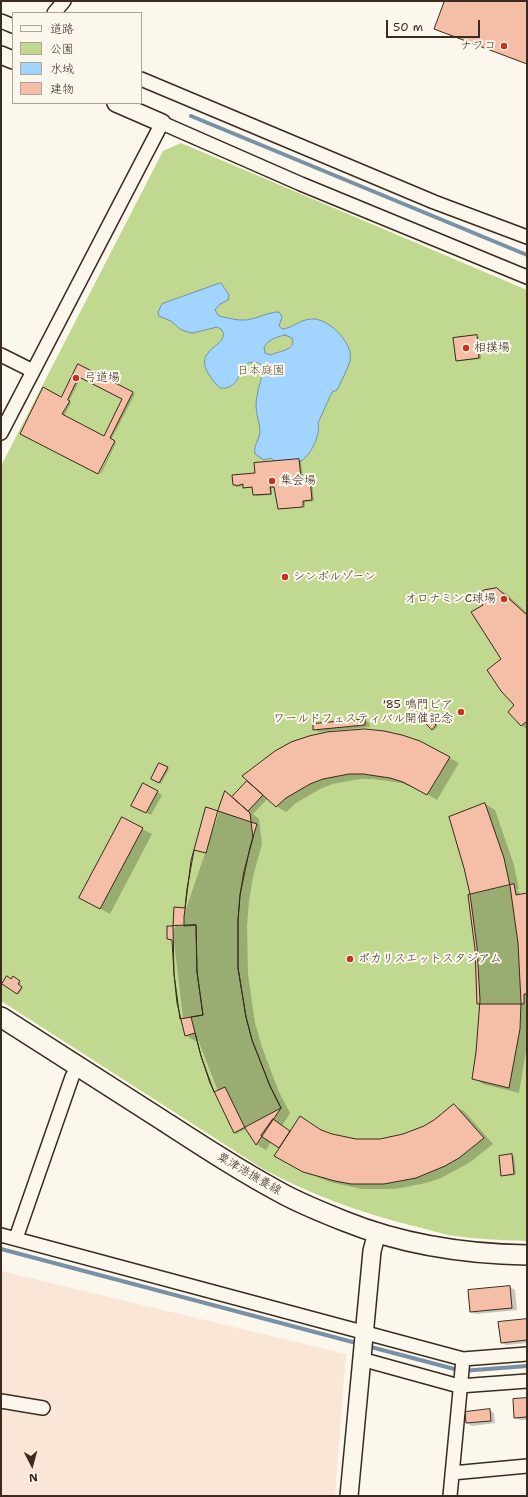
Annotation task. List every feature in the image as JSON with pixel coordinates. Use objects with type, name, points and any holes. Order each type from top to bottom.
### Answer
[{"type":"main road","name":"粟津港撫養線","points":[[1,1017],[233,1166],[287,1196],[344,1221],[411,1242],[439,1247],[500,1254],[527,1255]]},
{"type":"street","points":[[55,12],[64,1]]},
{"type":"street","points":[[1,21],[12,26]]},
{"type":"street","points":[[142,79],[434,202],[527,237]]},
{"type":"street","points":[[118,104],[300,184],[527,277]]},
{"type":"street","points":[[1,433],[162,123]]},
{"type":"street","points":[[1,355],[33,371]]},
{"type":"street","points":[[16,1238],[72,1077],[78,1066]]},
{"type":"street","points":[[349,1496],[372,1251],[377,1232]]},
{"type":"street","points":[[1,1235],[463,1361],[527,1354]]},
{"type":"street","points":[[362,1358],[460,1384],[527,1381]]},
{"type":"street","points":[[450,1496],[463,1361]]},
{"type":"street","points":[[1,1401],[43,1408]]},
{"type":"street","points":[[452,1473],[527,1466]]},
{"type":"shaded area","points":[[1,1271],[346,1354],[335,1496],[1,1496]]},
{"type":"green space","name":"日本庭園","points":[[181,143],[527,290],[527,1241],[448,1235],[391,1220],[335,1202],[298,1186],[263,1169],[1,1001],[1,466],[163,151]]},
{"type":"water","points":[[221,283],[229,295],[228,300],[220,304],[215,310],[219,316],[247,320],[279,312],[282,317],[279,326],[282,329],[290,327],[301,321],[315,319],[328,324],[340,334],[348,348],[350,361],[337,390],[332,392],[318,423],[319,428],[317,438],[312,449],[305,458],[296,462],[275,462],[271,458],[264,460],[255,454],[255,448],[260,431],[256,404],[262,376],[262,367],[260,364],[255,362],[248,363],[237,380],[231,386],[220,388],[207,372],[205,367],[205,357],[223,338],[224,334],[221,329],[217,327],[193,333],[187,332],[180,329],[171,321],[159,316],[158,312],[162,304]],"holes":[[[285,335],[292,338],[293,342],[290,348],[271,355],[265,353],[264,347],[271,340]]]},
{"type":"building","name":"ナフコ","points":[[440,1],[527,1],[527,64],[434,29],[444,2]]},
{"type":"building","name":"相撲場","points":[[477,335],[479,358],[456,361],[453,338]]},
{"type":"building","points":[[78,364],[133,392],[110,438],[115,441],[98,474],[20,434],[43,387],[61,397]],"holes":[[[79,377],[122,399],[104,436],[62,414],[70,401],[68,400]]]},
{"type":"building","name":"集会場","points":[[299,459],[301,478],[310,478],[312,500],[303,501],[303,507],[278,509],[274,487],[270,487],[271,494],[253,495],[252,487],[243,488],[243,484],[236,486],[233,485],[232,475],[255,473],[254,463]]},
{"type":"building","points":[[497,588],[527,615],[527,722],[521,726],[508,712],[514,705],[501,691],[487,670],[501,659],[471,612],[483,605],[478,594],[484,590]]},
{"type":"building","points":[[427,715],[436,725],[432,730],[422,720]]},
{"type":"building","points":[[365,719],[365,725],[313,730],[313,724]]},
{"type":"building","points":[[365,729],[402,735],[420,741],[450,757],[427,795],[403,782],[390,778],[363,774],[349,774],[323,779],[310,784],[286,798],[276,807],[242,776],[275,751],[291,742],[327,732]]},
{"type":"building","points":[[159,763],[168,767],[159,783],[151,779]]},
{"type":"building","points":[[247,781],[263,795],[248,811],[232,797]]},
{"type":"building","points":[[143,783],[158,791],[146,813],[131,806]]},
{"type":"building","points":[[225,791],[250,813],[253,838],[244,871],[240,895],[238,920],[238,968],[246,1017],[252,1040],[270,1086],[281,1108],[256,1145],[245,1128],[225,1087],[214,1092],[201,1056],[195,1033],[185,1036],[177,1003],[172,940],[167,939],[167,926],[173,926],[174,907],[185,908],[194,850],[206,853]]},
{"type":"building","points":[[485,803],[504,858],[510,886],[518,943],[521,1002],[520,1029],[509,1088],[472,1079],[476,1052],[480,1000],[477,947],[470,894],[449,817]]},
{"type":"building","points":[[206,807],[257,824],[250,847],[240,895],[238,920],[238,968],[246,1017],[252,1040],[270,1086],[281,1108],[234,1133],[210,1083],[191,1017],[203,1015],[197,972],[196,925],[184,926],[184,917],[191,861]]},
{"type":"building","points":[[122,817],[143,828],[100,909],[79,898]]},
{"type":"building","points":[[514,884],[516,895],[527,893],[527,994],[524,994],[524,1004],[477,1004],[475,949],[468,895]]},
{"type":"building","points":[[196,925],[197,972],[203,1015],[180,1019],[174,974],[173,926]]},
{"type":"building","points":[[7,976],[11,979],[13,976],[20,981],[18,984],[22,987],[17,994],[2,984]]},
{"type":"building","points":[[454,1104],[484,1138],[459,1158],[445,1166],[416,1178],[384,1184],[351,1184],[303,1172],[274,1156],[300,1116],[321,1130],[332,1134],[356,1139],[380,1139],[403,1134],[424,1126]]},
{"type":"building","points":[[273,1119],[290,1131],[279,1148],[261,1136]]},
{"type":"building","points":[[512,1154],[514,1174],[501,1176],[499,1156]]},
{"type":"building","points":[[510,1286],[512,1308],[470,1312],[468,1290]]},
{"type":"building","points":[[527,1319],[527,1340],[501,1343],[498,1322]]},
{"type":"building","points":[[527,1398],[527,1417],[514,1418],[513,1399]]},
{"type":"building","points":[[490,1409],[491,1421],[466,1423],[465,1412]]},
{"type":"waterway","points":[[191,116],[527,255]]},
{"type":"waterway","points":[[1,1249],[360,1344]]},
{"type":"waterway","points":[[367,1346],[462,1371],[527,1366]]},
{"type":"place","name":"ナフコ","points":[[504,46]]},
{"type":"place","name":"相撲場","points":[[466,348]]},
{"type":"place","name":"弓道場","points":[[76,378]]},
{"type":"place","name":"集会場","points":[[272,481]]},
{"type":"place","name":"シンボルゾーン","points":[[285,577]]},
{"type":"place","name":"オロナミンC球場","points":[[504,599]]},
{"type":"place","name":"'85 鳴門ピア ワールドフェスティバル開催記念","points":[[461,712]]},
{"type":"place","name":"ポカリスエットスタジアム","points":[[350,959]]}]
